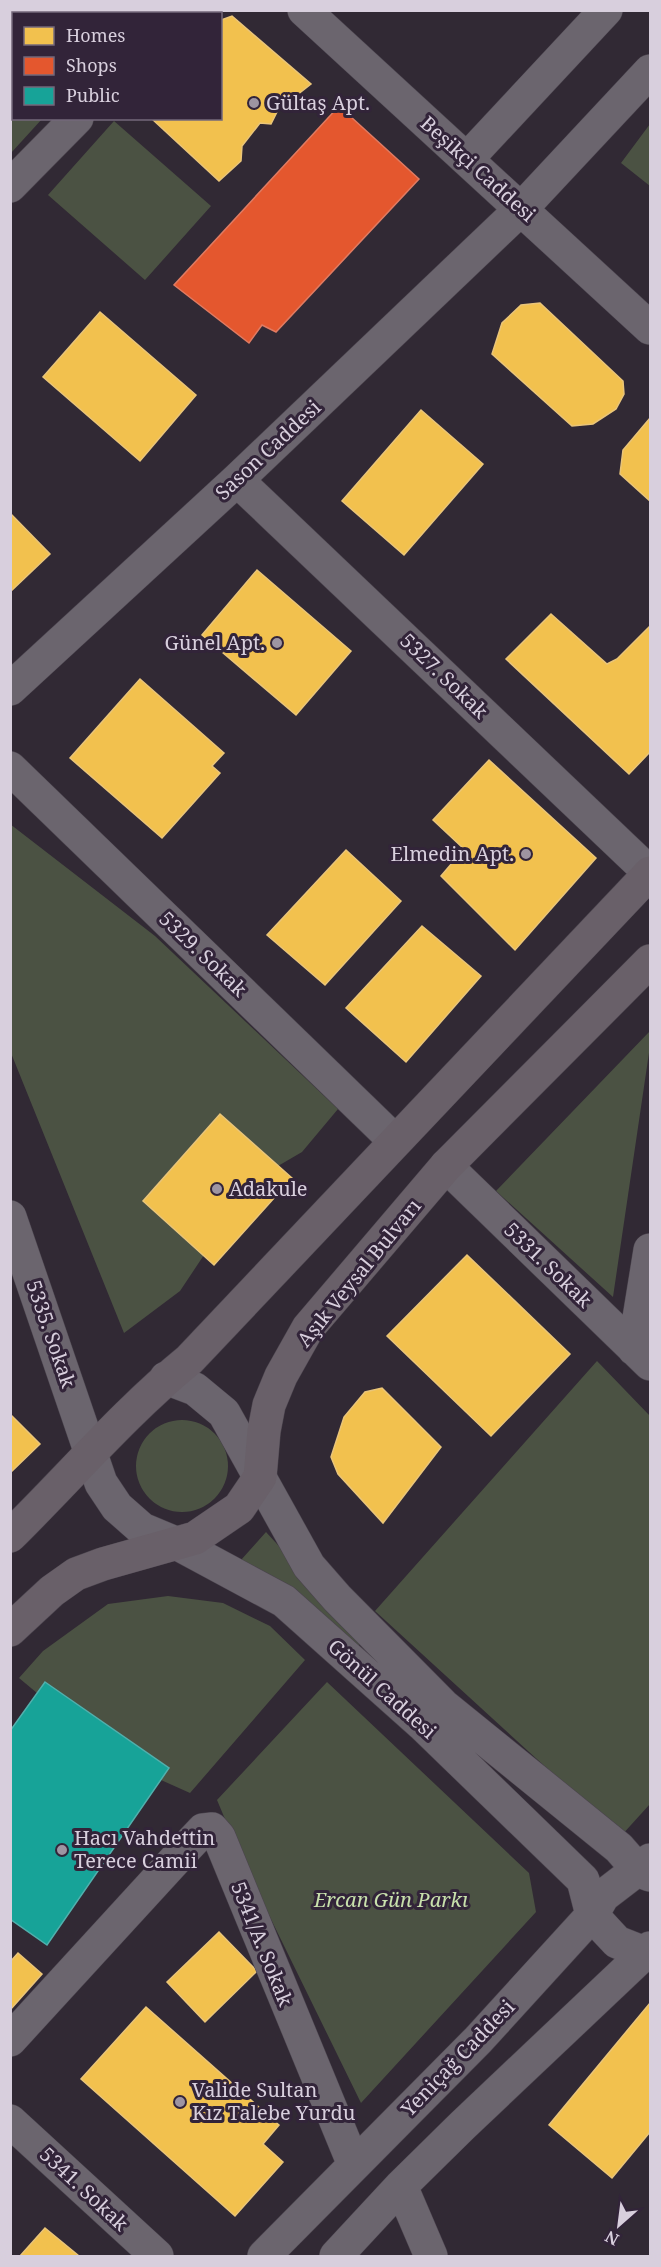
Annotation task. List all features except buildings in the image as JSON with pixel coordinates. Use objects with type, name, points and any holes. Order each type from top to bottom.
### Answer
[{"type":"main road","points":[[10,1536],[166,1378],[189,1360],[650,873]]},
{"type":"main road","name":"Aşık Veysal Bulvarı","points":[[10,1630],[52,1591],[76,1574],[102,1564],[195,1538],[239,1508],[260,1477],[269,1405],[280,1376],[308,1328],[446,1166],[651,960]]},
{"type":"street","name":"Beşikçi Caddesi","points":[[304,10],[651,328]]},
{"type":"street","points":[[467,159],[606,10]]},
{"type":"street","name":"Sason Caddesi","points":[[10,689],[237,480],[522,208],[651,71]]},
{"type":"street","points":[[10,186],[75,120]]},
{"type":"street","name":"5327. Sokak","points":[[237,480],[650,873]]},
{"type":"street","name":"5329. Sokak","points":[[10,768],[395,1141]]},
{"type":"street","name":"5331. Sokak","points":[[446,1166],[642,1357]]},
{"type":"street","name":"5335. Sokak","points":[[10,1217],[92,1452]]},
{"type":"street","points":[[642,1357],[651,1250]]},
{"type":"street","name":"Gönül Caddesi","points":[[166,1378],[195,1389],[224,1413],[309,1566],[337,1598],[444,1706],[647,1869]]},
{"type":"street","name":"Gönül Caddesi","points":[[92,1452],[100,1483],[117,1507],[142,1529],[178,1544],[284,1601],[390,1696],[583,1880],[592,1915],[617,1942],[649,1952]]},
{"type":"street","name":"5341/A. Sokak","points":[[10,2040],[203,1830],[212,1829],[219,1837],[354,2165]]},
{"type":"street","name":"Yeniçağ Caddesi","points":[[264,2256],[478,2040],[592,1915],[603,1896],[647,1869]]},
{"type":"street","points":[[336,2256],[401,2186],[649,1952]]},
{"type":"street","name":"5341. Sokak","points":[[10,2121],[157,2256]]},
{"type":"street","points":[[401,2186],[431,2256]]},
{"type":"green space","points":[[20,11],[136,11],[135,12]]},
{"type":"green space","points":[[11,37],[12,120],[41,120],[11,153]]},
{"type":"green space","points":[[114,121],[211,206],[145,280],[48,195]]},
{"type":"green space","points":[[650,124],[650,186],[621,163]]},
{"type":"green space","points":[[10,824],[155,936],[338,1109],[302,1152],[278,1166],[220,1114],[143,1200],[204,1255],[180,1291],[124,1333],[11,1053]]},
{"type":"green space","points":[[650,1031],[650,1046],[613,1297],[496,1191]]},
{"type":"green space","points":[[597,1361],[650,1416],[650,1804],[621,1836],[375,1611]]},
{"type":"green space","points":[[182,1420],[200,1423],[215,1433],[225,1448],[228,1466],[225,1484],[215,1499],[200,1509],[182,1512],[164,1509],[149,1499],[139,1484],[136,1466],[139,1448],[149,1433],[164,1423]]},
{"type":"green space","points":[[266,1532],[365,1640],[356,1647],[241,1560]]},
{"type":"green space","points":[[168,1596],[223,1603],[270,1626],[305,1660],[190,1793],[161,1780],[169,1768],[45,1682],[37,1693],[19,1678],[43,1651],[108,1604]]},
{"type":"green space","name":"Ercan Gün Parkı","points":[[327,1682],[529,1873],[536,1912],[361,2103],[243,1862],[217,1800]]},
{"type":"place","name":"Gültaş Apt.","points":[[254,103]]},
{"type":"place","name":"Günel Apt.","points":[[277,643]]},
{"type":"place","name":"Elmedin Apt.","points":[[526,854]]},
{"type":"place","name":"Adakule","points":[[217,1189]]},
{"type":"place","name":"Hacı Vahdettin Terece Camii","points":[[62,1850]]},
{"type":"place","name":"Valide Sultan Kız Talebe Yurdu","points":[[180,2102]]}]
